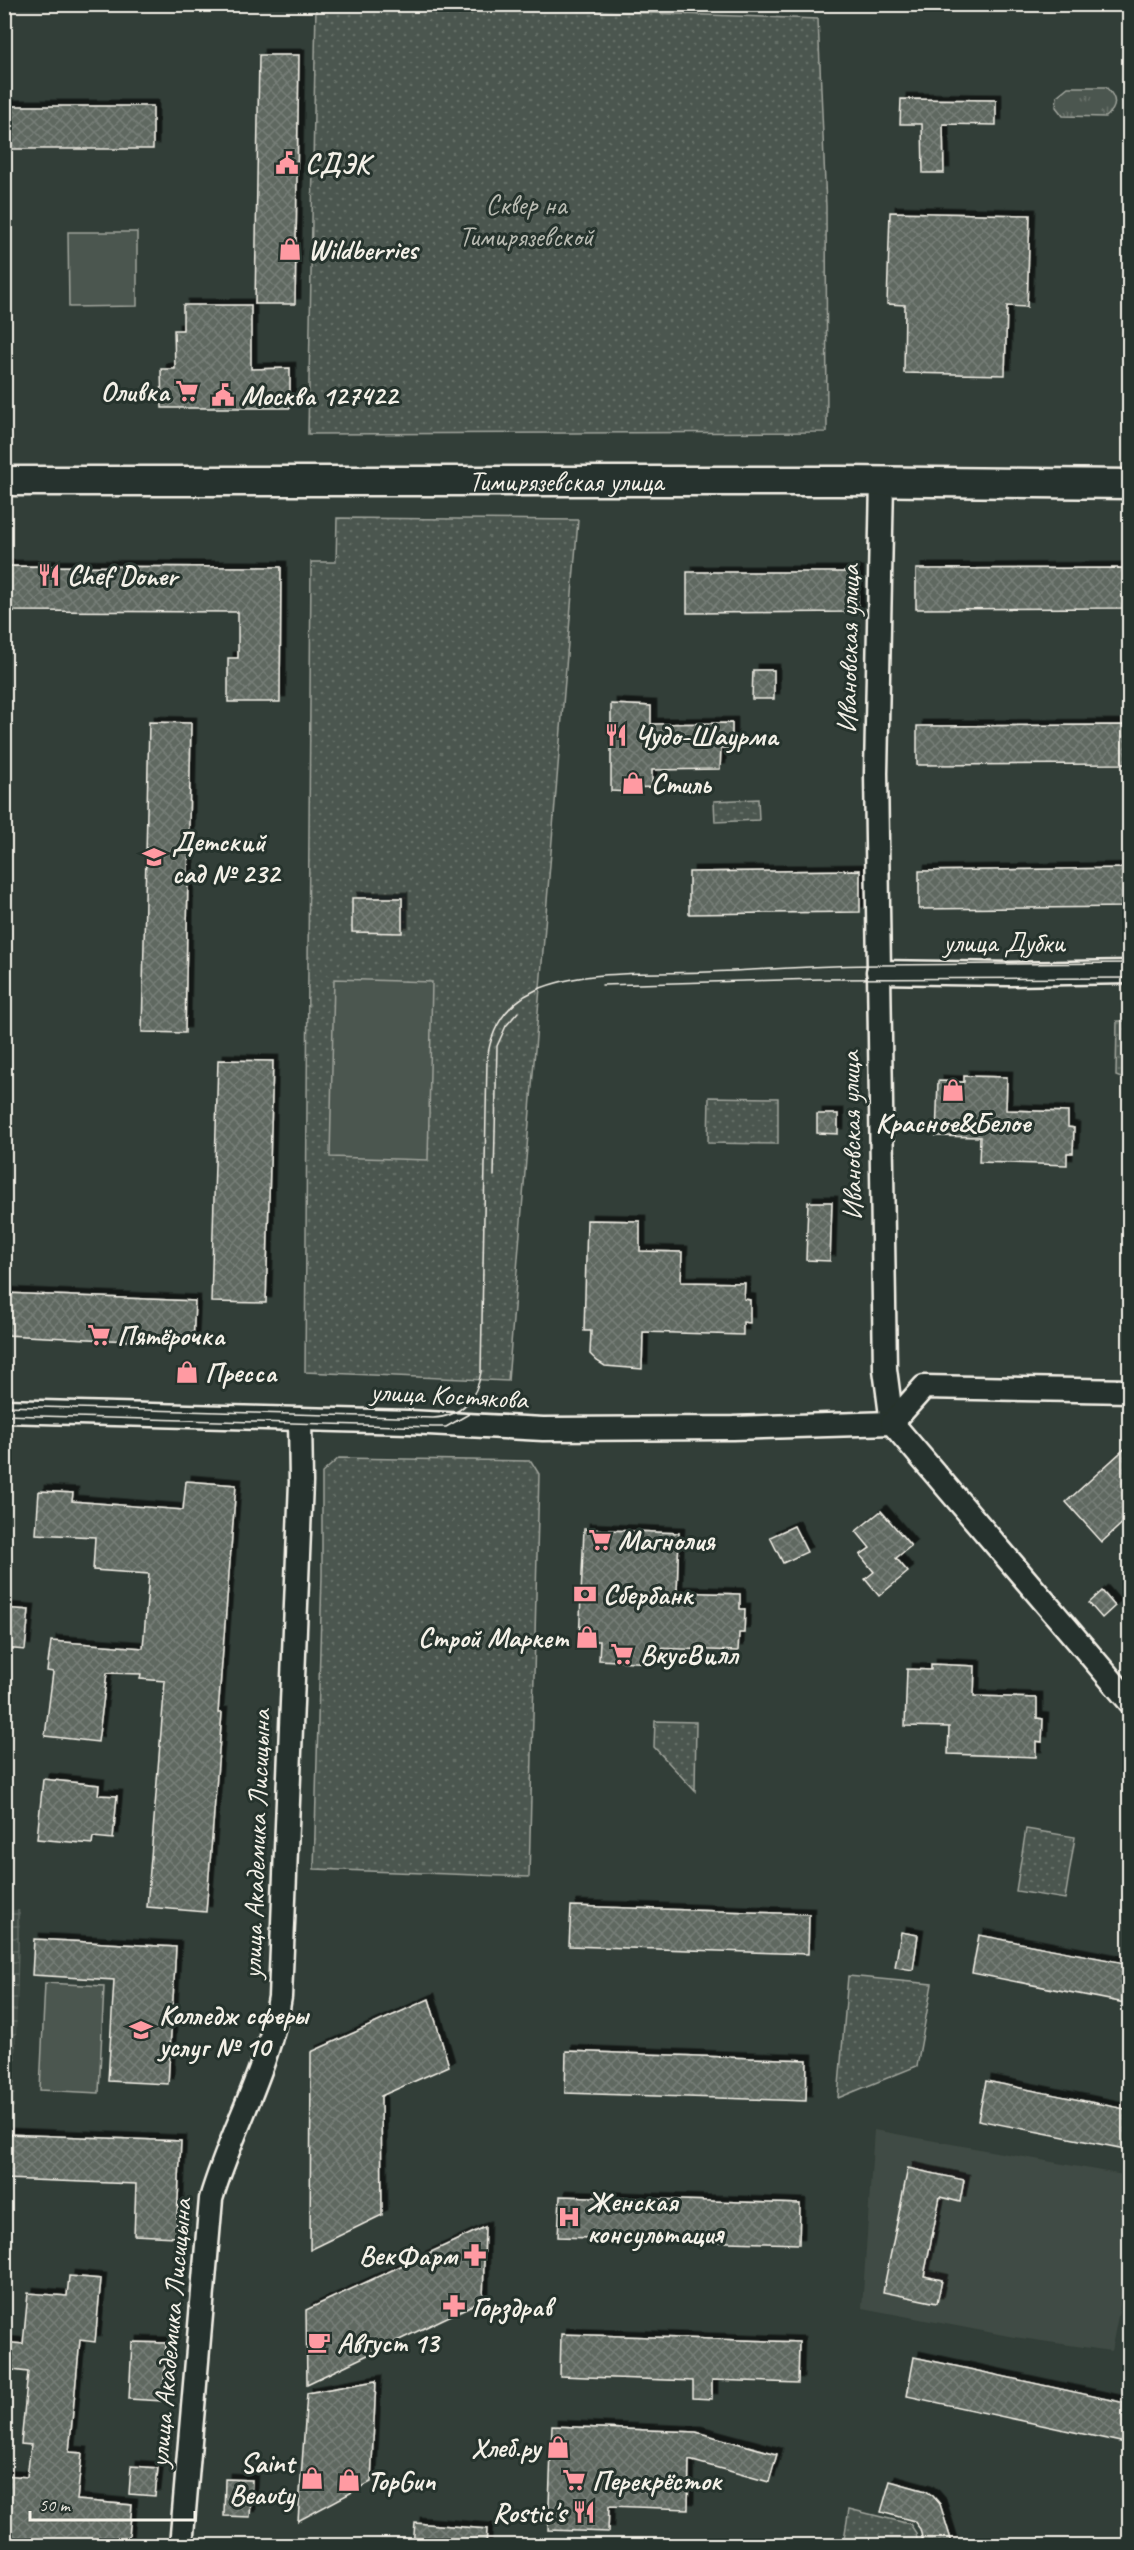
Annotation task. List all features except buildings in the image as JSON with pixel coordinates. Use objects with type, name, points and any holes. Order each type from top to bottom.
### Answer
[{"type":"main road","name":"Тимирязевская улица","points":[[4,481],[882,481],[1130,484]]},
{"type":"street","name":"Ивановская улица","points":[[882,481],[876,773],[878,972],[885,1369],[892,1423]]},
{"type":"street","name":"улица Дубки","points":[[878,972],[1009,974],[1130,972]]},
{"type":"street","points":[[1130,1391],[924,1387],[892,1423],[1130,1702]]},
{"type":"street","name":"улица Костякова","points":[[4,1411],[409,1422],[543,1429],[733,1428],[892,1423]]},
{"type":"street","name":"улица Академика Лисицына","points":[[181,2546],[211,2199],[223,2160],[270,2044],[280,1997],[301,1482],[300,1419]]},
{"type":"shaded area","points":[[5,1910],[20,1910],[14,2108],[5,2107]]},
{"type":"shaded area","points":[[874,2130],[1129,2176],[1129,2262],[1111,2351],[1014,2337],[862,2308]]},
{"type":"green space","name":"Сквер на Тимирязевской","points":[[316,5],[427,5],[818,19],[826,206],[827,432],[308,434]]},
{"type":"green space","points":[[1068,87],[1106,87],[1115,102],[1113,110],[1106,117],[1063,116],[1056,107],[1057,96]]},
{"type":"green space","points":[[68,232],[137,232],[137,306],[69,307]]},
{"type":"green space","points":[[337,518],[578,520],[508,1381],[305,1372],[311,562],[336,562]]},
{"type":"green space","points":[[758,799],[759,820],[715,822],[714,801]]},
{"type":"green space","points":[[334,979],[432,982],[428,1160],[330,1157]]},
{"type":"green space","points":[[1117,1021],[1129,1021],[1129,1081],[1116,1076]]},
{"type":"green space","points":[[709,1097],[778,1098],[778,1144],[708,1143]]},
{"type":"green space","points":[[339,1458],[531,1461],[539,1474],[529,1877],[314,1869],[322,1575],[322,1473]]},
{"type":"green space","points":[[655,1721],[696,1722],[695,1791],[654,1747]]},
{"type":"green space","points":[[1026,1829],[1075,1837],[1065,1899],[1016,1891]]},
{"type":"green space","points":[[848,1976],[932,1984],[917,2066],[838,2098]]},
{"type":"green space","points":[[45,1983],[104,1986],[99,2093],[40,2090]]},
{"type":"green space","points":[[849,2509],[910,2524],[916,2533],[918,2545],[843,2545]]},
{"type":"tram line","points":[[4,1406],[433,1418],[443,1417],[459,1410],[476,1390],[481,1372],[489,1048],[501,1018],[516,1002],[536,990],[555,983],[620,974],[858,965],[1130,963]]},
{"type":"tram line","points":[[602,985],[821,979],[1130,978]]},
{"type":"tram line","points":[[494,1176],[497,1046],[506,1026],[518,1012]]},
{"type":"tram line","points":[[4,1415],[446,1427],[469,1414]]},
{"type":"place","name":"СДЭК","points":[[287,163]]},
{"type":"place","name":"Wildberries","points":[[290,249]]},
{"type":"place","name":"Оливка","points":[[187,391]]},
{"type":"place","name":"Москва 127422","points":[[223,395]]},
{"type":"place","name":"Chef Doner","points":[[49,575]]},
{"type":"place","name":"Чудо-Шаурма","points":[[616,735]]},
{"type":"place","name":"Стиль","points":[[633,783]]},
{"type":"place","name":"Детский сад № 232","points":[[154,857]]},
{"type":"place","name":"Красное&Белое","points":[[953,1090]]},
{"type":"place","name":"Пятёрочка","points":[[99,1335]]},
{"type":"place","name":"Пресса","points":[[187,1372]]},
{"type":"place","name":"Магнолия","points":[[600,1540]]},
{"type":"place","name":"Сбербанк","points":[[585,1594]]},
{"type":"place","name":"Строй Маркет","points":[[587,1637]]},
{"type":"place","name":"ВкусВилл","points":[[622,1654]]},
{"type":"place","name":"Колледж сферы услуг № 10","points":[[141,2030]]},
{"type":"place","name":"Женская консультация","points":[[569,2217]]},
{"type":"place","name":"ВекФарм","points":[[475,2255]]},
{"type":"place","name":"Горздрав","points":[[454,2306]]},
{"type":"place","name":"Август 13","points":[[319,2342]]},
{"type":"place","name":"Хлеб.ру","points":[[558,2447]]},
{"type":"place","name":"Saint Beauty","points":[[312,2478]]},
{"type":"place","name":"TopGun","points":[[349,2480]]},
{"type":"place","name":"Перекрёсток","points":[[574,2480]]},
{"type":"place","name":"Rostic's","points":[[584,2512]]}]
